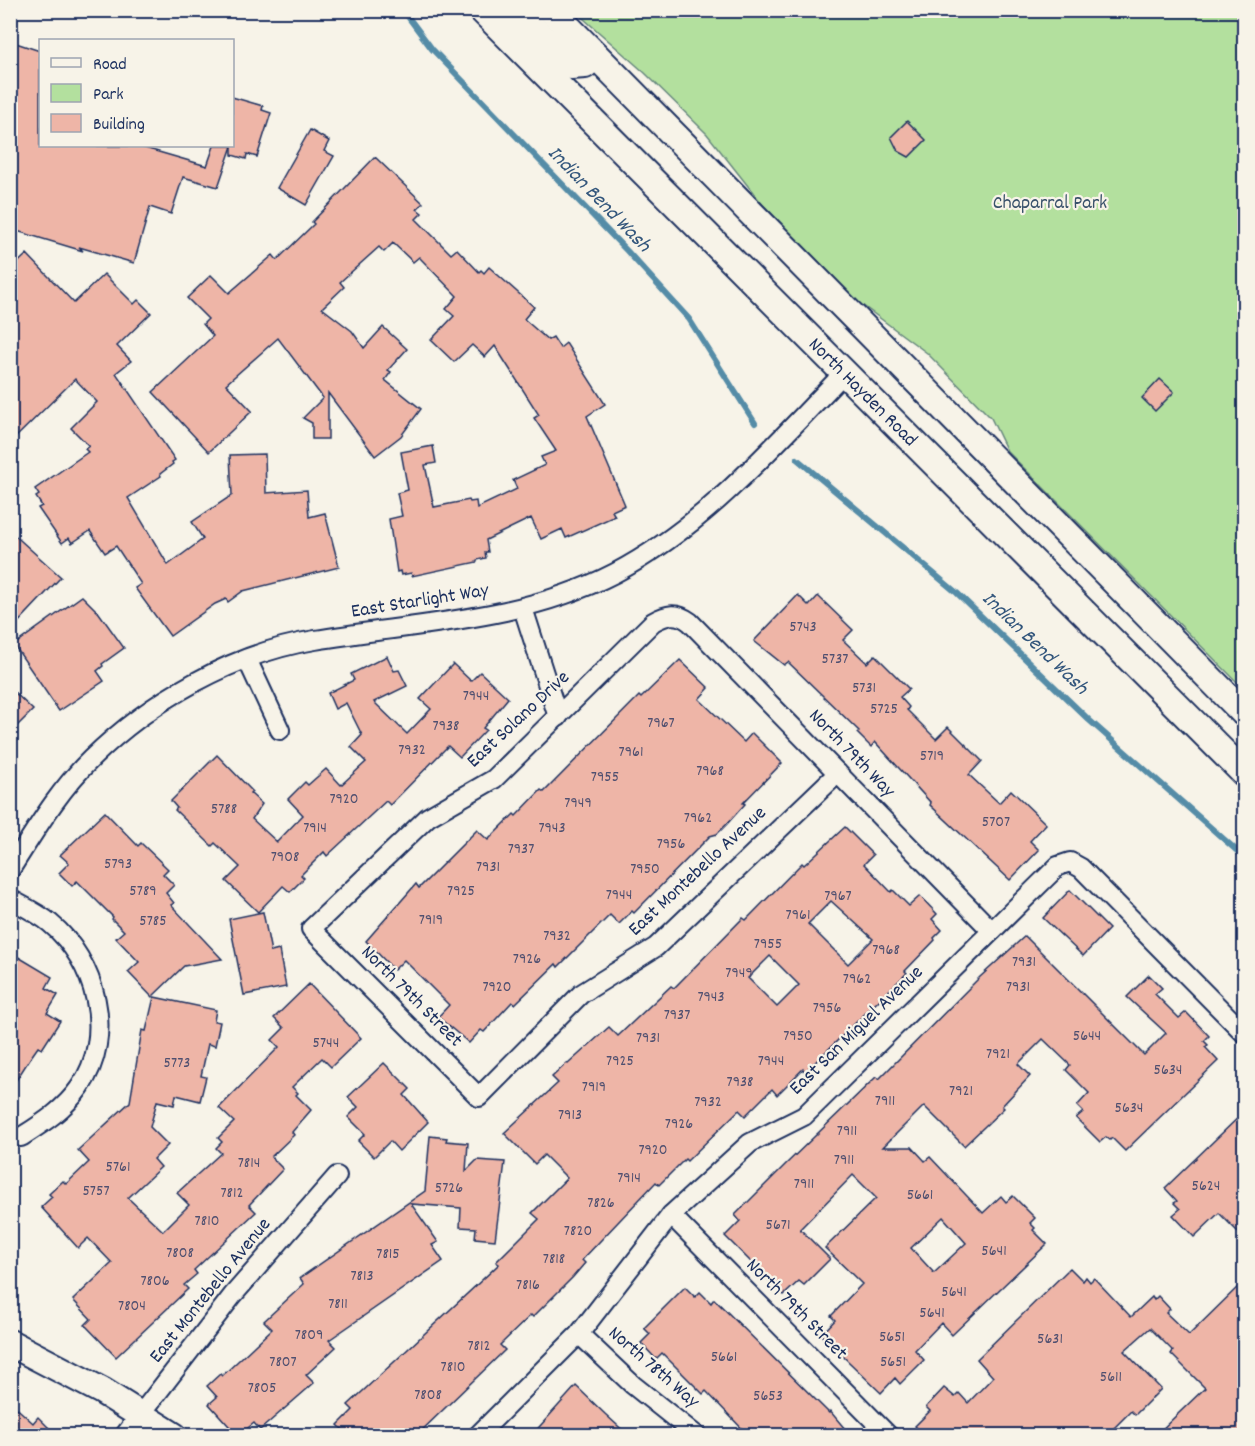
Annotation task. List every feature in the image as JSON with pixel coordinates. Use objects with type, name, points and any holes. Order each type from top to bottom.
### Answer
[{"type":"main road","name":"North Hayden Road","points":[[482,10],[843,374],[1245,773]]},
{"type":"main road","points":[[515,10],[571,66],[585,65],[595,55]]},
{"type":"main road","points":[[551,10],[1245,713]]},
{"type":"main road","points":[[10,1343],[50,1362],[141,1414],[174,1436]]},
{"type":"street","name":"East Starlight Way","points":[[10,870],[50,807],[91,759],[140,718],[187,687],[247,659],[280,647],[316,640],[427,626],[523,608],[615,573],[684,530],[753,466],[843,374]]},
{"type":"street","points":[[523,608],[558,717]]},
{"type":"street","name":"East Solano Drive","points":[[311,929],[428,816],[494,779],[653,622],[673,615]]},
{"type":"street","name":"North 79th Way","points":[[673,615],[682,616],[690,622],[992,931]]},
{"type":"street","points":[[247,659],[280,730]]},
{"type":"street","name":"East Montebello Avenue","points":[[479,1097],[581,994],[656,947],[838,772]]},
{"type":"street","name":"East San Miguel Avenue","points":[[477,1436],[579,1334],[671,1215],[750,1143],[804,1116],[1058,866],[1070,862],[1081,868],[1245,1033]]},
{"type":"street","points":[[10,899],[49,922],[69,942],[88,970],[96,994],[99,1026],[94,1055],[81,1086],[57,1114],[21,1137]]},
{"type":"street","name":"North 79th Street","points":[[311,929],[479,1097]]},
{"type":"street","name":"East Montebello Avenue","points":[[124,1436],[233,1295],[337,1176]]},
{"type":"street","name":"North 79th Street","points":[[671,1215],[889,1436]]},
{"type":"street","name":"North 78th Way","points":[[579,1334],[633,1384],[697,1436]]},
{"type":"green space","name":"Chaparral Park","points":[[575,11],[1244,11],[1244,689],[1007,451],[991,418],[927,353],[858,302],[763,205],[707,134],[645,73]]},
{"type":"building","points":[[10,41],[39,51],[39,147],[141,147],[207,166],[214,147],[232,147],[218,187],[183,177],[171,214],[150,207],[134,263],[79,247],[83,251],[10,229]]},
{"type":"building","points":[[234,98],[263,106],[262,110],[271,113],[257,157],[247,154],[246,159],[232,155]]},
{"type":"building","points":[[907,121],[926,140],[909,157],[898,151],[891,137]]},
{"type":"building","points":[[310,130],[329,141],[324,151],[334,156],[306,205],[277,188]]},
{"type":"building","points":[[375,157],[423,203],[417,209],[422,213],[416,219],[451,254],[457,249],[479,272],[481,270],[484,273],[489,267],[534,307],[524,319],[548,340],[553,337],[560,348],[566,343],[605,404],[587,416],[625,505],[612,511],[615,516],[566,538],[562,529],[541,539],[531,518],[486,540],[488,552],[485,552],[486,558],[477,560],[477,562],[412,576],[411,573],[401,575],[400,571],[397,572],[389,519],[402,516],[397,493],[408,490],[401,452],[433,446],[436,463],[425,465],[434,507],[469,500],[470,502],[476,501],[477,508],[517,489],[513,480],[545,465],[541,457],[556,451],[534,418],[539,415],[495,346],[485,357],[472,345],[454,362],[431,340],[454,316],[446,309],[457,296],[419,257],[413,262],[393,243],[384,252],[379,247],[340,282],[344,287],[322,308],[352,331],[364,348],[383,327],[407,349],[388,370],[391,372],[385,380],[421,409],[401,436],[375,456],[328,393],[328,439],[312,439],[312,423],[303,418],[323,398],[278,338],[226,384],[252,411],[209,452],[153,392],[213,336],[203,324],[208,319],[187,298],[211,275],[229,293],[273,255],[277,260],[314,224],[312,222]]},
{"type":"building","points":[[27,254],[74,303],[104,274],[134,304],[138,300],[151,313],[117,346],[131,361],[116,373],[175,460],[160,474],[161,476],[128,498],[168,565],[203,539],[192,522],[232,495],[230,455],[265,454],[266,493],[307,490],[309,517],[325,513],[339,567],[243,591],[228,602],[226,599],[215,604],[170,636],[135,588],[141,584],[116,546],[105,553],[90,531],[72,543],[69,538],[62,543],[38,508],[42,506],[36,497],[39,495],[35,489],[88,452],[85,449],[89,446],[71,428],[97,402],[75,379],[10,443],[10,270]]},
{"type":"building","points":[[1160,379],[1174,392],[1155,411],[1142,398]]},
{"type":"building","points":[[10,531],[61,577],[10,631]]},
{"type":"building","points":[[798,595],[809,606],[818,596],[853,630],[843,640],[867,663],[875,655],[909,689],[900,697],[909,707],[907,710],[936,739],[948,727],[982,761],[969,775],[999,803],[1011,790],[1046,824],[1030,841],[1039,850],[1010,880],[930,805],[931,803],[875,742],[871,747],[857,733],[859,731],[788,662],[784,665],[754,641]]},
{"type":"building","points":[[82,596],[99,613],[124,648],[102,664],[103,666],[97,671],[104,681],[59,711],[14,645]]},
{"type":"building","points":[[387,656],[394,671],[399,670],[407,686],[374,702],[407,734],[431,709],[420,699],[453,664],[471,681],[480,672],[508,698],[483,728],[486,730],[460,757],[448,746],[390,805],[386,801],[327,856],[324,852],[301,875],[304,878],[290,892],[283,886],[258,912],[226,881],[240,867],[215,843],[212,846],[175,810],[177,808],[171,801],[217,755],[262,804],[252,819],[277,842],[303,815],[288,799],[305,782],[308,785],[326,769],[341,785],[366,762],[351,747],[362,735],[346,703],[335,709],[328,693],[354,680],[351,674]]},
{"type":"building","points":[[680,660],[709,688],[699,699],[744,742],[752,733],[782,763],[743,803],[745,804],[727,824],[717,834],[710,836],[634,913],[632,911],[619,924],[610,915],[558,967],[556,964],[515,1004],[512,1002],[484,1032],[481,1030],[469,1043],[438,1017],[449,1005],[404,960],[394,970],[366,941],[416,884],[419,888],[477,830],[488,840],[541,790],[544,792],[639,696],[641,698]]},
{"type":"building","points":[[10,688],[33,710],[10,733]]},
{"type":"building","points":[[105,812],[138,846],[141,843],[168,869],[163,874],[174,885],[166,893],[174,903],[171,905],[222,959],[184,966],[152,997],[128,972],[139,962],[116,938],[124,931],[77,881],[72,886],[59,873],[69,863],[60,855]]},
{"type":"building","points":[[845,827],[873,855],[864,864],[891,892],[893,890],[909,906],[920,896],[937,914],[932,919],[942,930],[905,971],[907,973],[805,1072],[803,1069],[777,1095],[772,1089],[745,1116],[739,1110],[687,1161],[685,1159],[659,1185],[656,1182],[582,1260],[585,1263],[573,1277],[533,1317],[531,1315],[500,1345],[505,1350],[416,1436],[349,1436],[338,1425],[353,1410],[348,1405],[499,1264],[496,1262],[539,1219],[532,1213],[567,1178],[544,1155],[535,1164],[504,1133],[558,1083],[552,1077],[567,1063],[609,1027],[618,1036],[671,986],[674,988],[743,918],[746,920],[802,863],[804,865]],"holes":[[[831,901],[873,939],[848,964],[808,924]],[[770,956],[799,985],[777,1007],[748,978]]]},
{"type":"building","points":[[1070,890],[1109,929],[1083,956],[1043,918]]},
{"type":"building","points":[[263,912],[271,952],[279,950],[286,987],[244,995],[229,919]]},
{"type":"building","points":[[1025,936],[1144,1055],[1166,1033],[1127,997],[1149,975],[1162,988],[1155,994],[1179,1018],[1186,1012],[1209,1036],[1204,1041],[1208,1045],[1205,1047],[1218,1061],[1125,1151],[1112,1138],[1110,1140],[1106,1137],[1100,1142],[1076,1118],[1083,1112],[1077,1106],[1089,1093],[1066,1070],[1070,1065],[1043,1039],[1018,1064],[1030,1076],[1002,1106],[1004,1108],[964,1146],[924,1106],[883,1147],[912,1147],[925,1161],[930,1157],[983,1213],[1001,1196],[1006,1202],[1013,1196],[1035,1218],[1030,1223],[1035,1228],[1033,1230],[1047,1244],[952,1335],[941,1323],[915,1350],[924,1360],[900,1384],[895,1378],[881,1393],[821,1335],[835,1320],[831,1316],[862,1284],[825,1248],[876,1198],[853,1175],[800,1229],[830,1259],[804,1285],[799,1281],[784,1295],[725,1236],[740,1221],[735,1215],[876,1077],[879,1079],[980,977]],"holes":[[[943,1217],[966,1243],[934,1273],[911,1248]]]},
{"type":"building","points":[[10,952],[52,977],[46,988],[58,995],[47,1013],[60,1021],[42,1049],[38,1047],[10,1090]]},
{"type":"building","points":[[309,984],[361,1038],[331,1067],[322,1058],[292,1087],[298,1093],[296,1095],[311,1110],[292,1132],[294,1135],[271,1157],[283,1169],[249,1205],[256,1212],[194,1270],[197,1274],[184,1285],[188,1289],[116,1357],[85,1325],[91,1319],[73,1300],[112,1263],[88,1238],[78,1248],[41,1207],[52,1197],[49,1194],[63,1181],[66,1184],[89,1162],[78,1150],[130,1102],[142,1030],[146,1031],[154,997],[216,1010],[214,1021],[220,1022],[215,1046],[208,1044],[201,1076],[206,1077],[200,1101],[176,1095],[174,1105],[157,1101],[150,1127],[168,1145],[154,1159],[161,1167],[128,1198],[163,1231],[189,1205],[177,1193],[221,1153],[216,1148],[222,1142],[218,1138],[234,1122],[219,1108],[279,1047],[272,1040],[284,1028],[274,1018]]},
{"type":"building","points":[[384,1063],[410,1089],[404,1095],[428,1122],[399,1151],[390,1141],[374,1157],[358,1141],[365,1134],[348,1117],[358,1107],[348,1097]]},
{"type":"building","points":[[1245,1111],[1245,1239],[1219,1213],[1194,1237],[1173,1215],[1180,1209],[1174,1203],[1177,1201],[1165,1188]]},
{"type":"building","points":[[430,1136],[447,1138],[446,1141],[468,1143],[466,1171],[477,1160],[505,1162],[495,1240],[475,1238],[476,1228],[460,1227],[461,1208],[411,1204],[438,1242],[432,1245],[443,1261],[329,1340],[336,1347],[306,1375],[314,1383],[260,1430],[254,1423],[238,1436],[209,1404],[217,1397],[207,1386],[220,1374],[222,1376],[272,1329],[264,1321],[304,1284],[300,1278],[425,1191]]},
{"type":"building","points":[[1070,1268],[1083,1281],[1086,1277],[1090,1282],[1094,1278],[1131,1317],[1152,1297],[1154,1300],[1158,1296],[1170,1309],[1166,1313],[1189,1335],[1245,1280],[1245,1436],[1155,1436],[1205,1388],[1171,1354],[1173,1351],[1150,1328],[1124,1351],[1161,1389],[1135,1415],[1131,1411],[1106,1436],[925,1436],[915,1426],[930,1411],[926,1407],[944,1388],[955,1397],[959,1393],[968,1403],[993,1377],[977,1359]]},
{"type":"building","points":[[685,1287],[695,1297],[700,1292],[711,1303],[714,1299],[829,1413],[830,1411],[851,1436],[749,1436],[706,1391],[703,1394],[662,1353],[656,1359],[641,1343],[650,1334],[644,1328]]},
{"type":"building","points":[[576,1386],[605,1414],[629,1436],[531,1436]]},
{"type":"building","points":[[10,1402],[33,1423],[38,1417],[57,1436],[10,1436]]},
{"type":"waterway","name":"Indian Bend Wash","points":[[403,10],[432,49],[627,251],[689,319],[755,423]]},
{"type":"waterway","name":"Indian Bend Wash","points":[[797,459],[957,593],[1089,720],[1244,857]]}]
